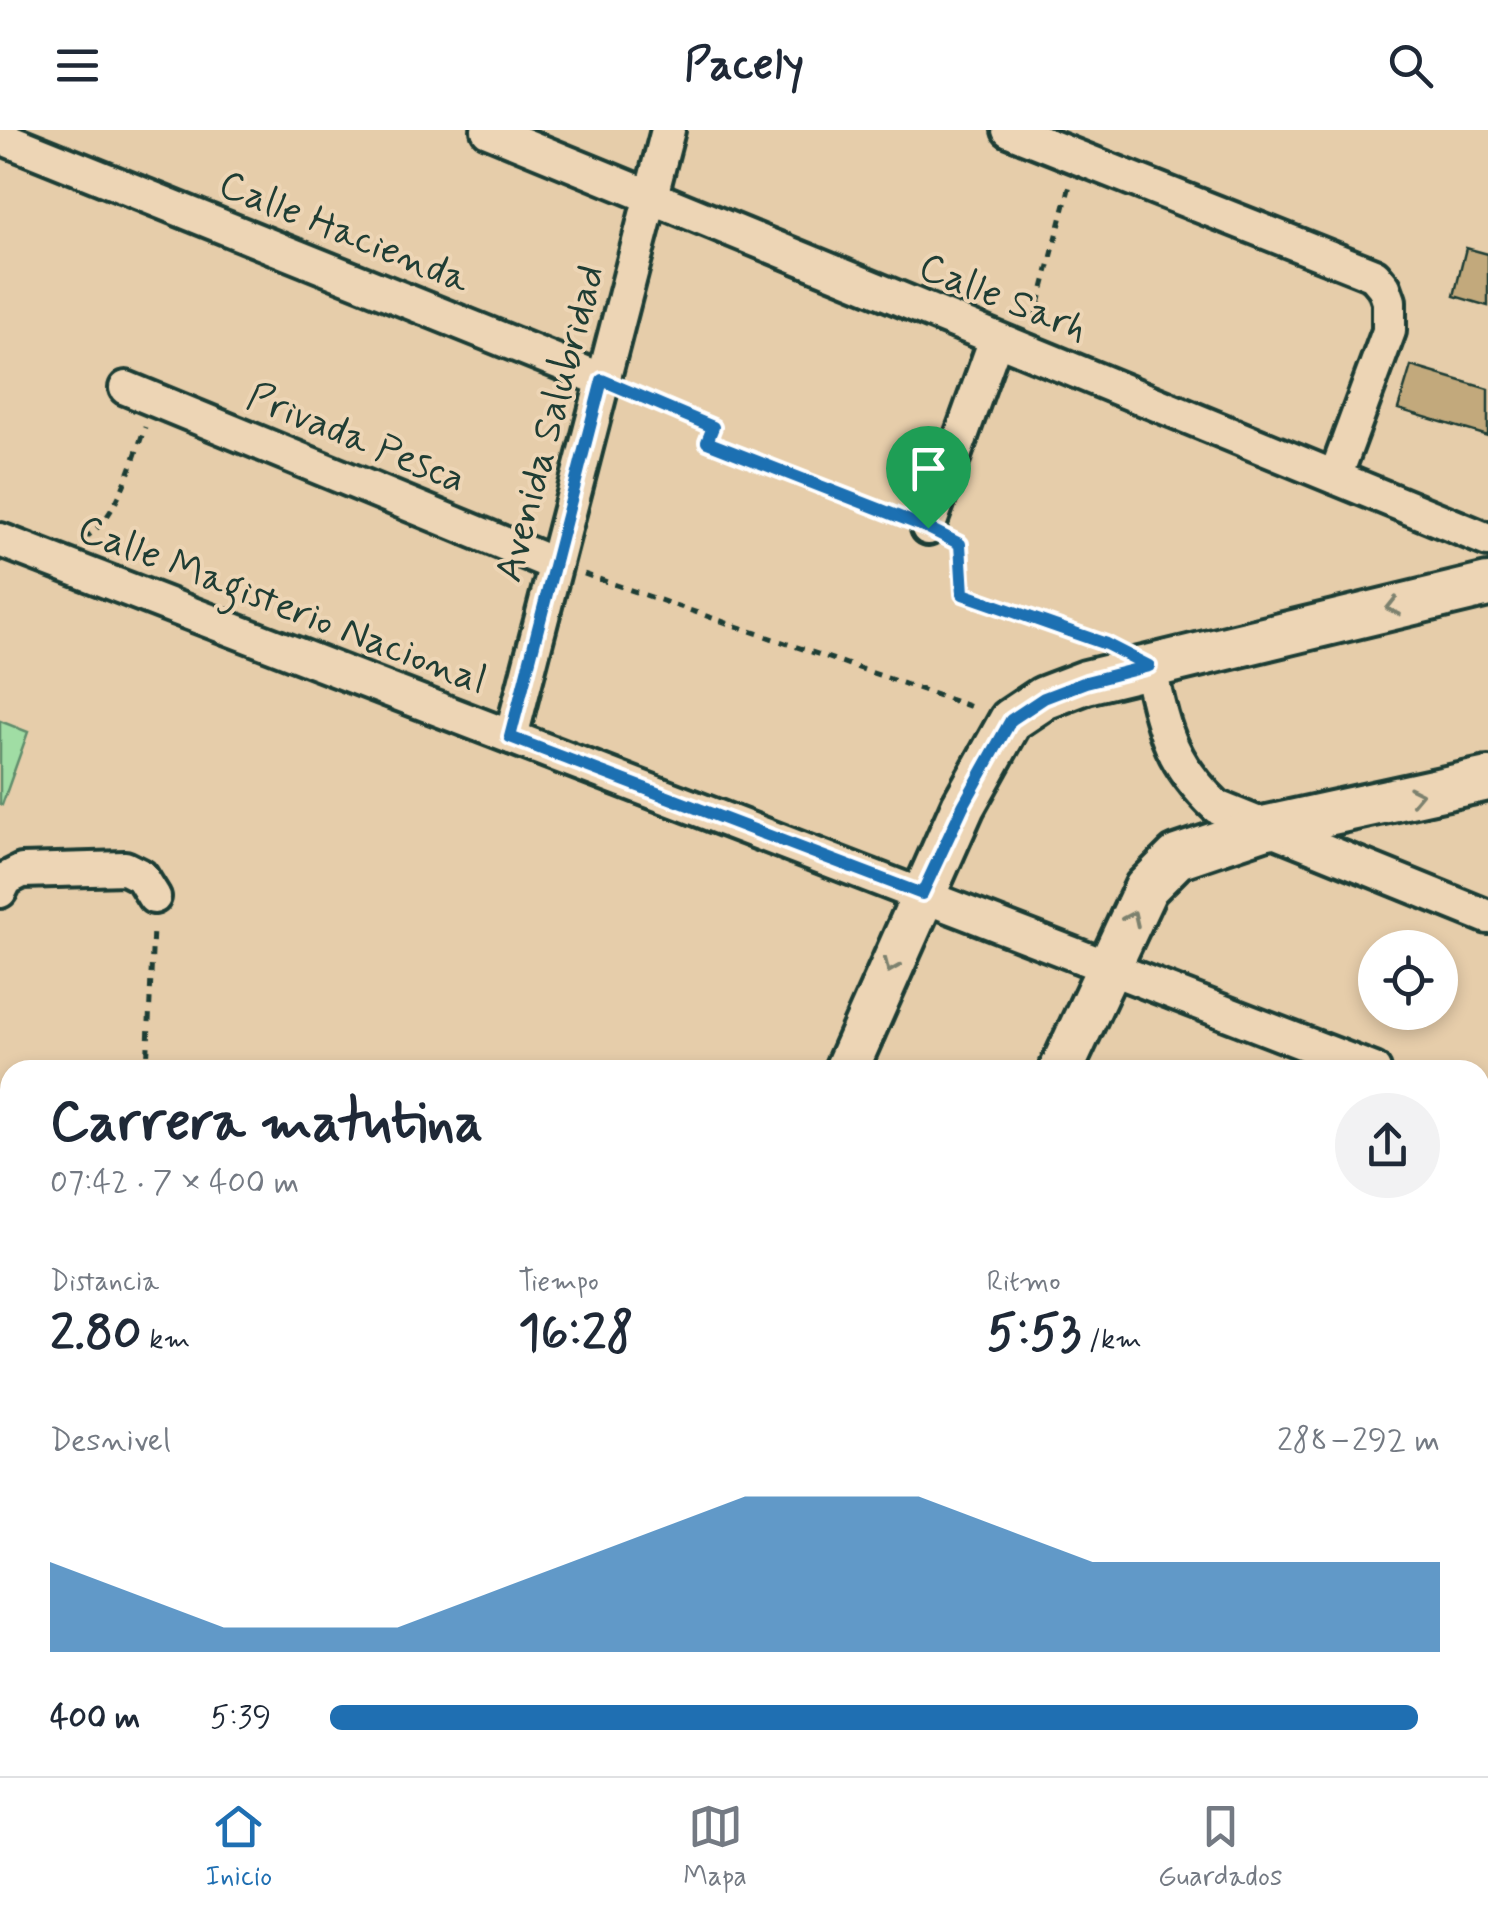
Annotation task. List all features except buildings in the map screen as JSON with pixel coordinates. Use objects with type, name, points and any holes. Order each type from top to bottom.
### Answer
[{"type":"main road","points":[[850,1060],[963,806],[1011,720],[1044,698],[1086,682],[1488,585]]},
{"type":"main road","points":[[1066,1060],[1146,888],[1177,857],[1263,828],[1488,779]]},
{"type":"street","name":"Calle Sarh","points":[[488,130],[1488,540]]},
{"type":"street","name":"Avenida Salubridad","points":[[510,737],[668,130]]},
{"type":"street","points":[[1009,130],[1374,275],[1384,287],[1390,314],[1388,331],[1335,477]]},
{"type":"street","name":"Calle Hacienda","points":[[0,137],[602,380]]},
{"type":"street","points":[[928,528],[996,339]]},
{"type":"street","name":"Privada Pesca","points":[[141,393],[554,564]]},
{"type":"street","name":"Calle Magisterio Nacional","points":[[0,540],[1348,1060]]},
{"type":"street","points":[[1149,666],[1176,759],[1195,786],[1217,807],[1488,918]]},
{"type":"street","points":[[0,891],[6,879],[22,870],[125,868],[141,876],[154,897]]},
{"type":"path","points":[[1027,352],[1077,157]]},
{"type":"path","points":[[602,380],[713,427],[707,442],[960,544],[963,594],[1106,644],[1149,666]]},
{"type":"path","points":[[46,558],[92,534],[120,494],[141,393]]},
{"type":"path","points":[[554,564],[1011,720]]},
{"type":"path","points":[[148,1060],[154,897]]},
{"type":"green space","points":[[0,721],[28,732],[2,805],[0,804]]},
{"type":"route","points":[[602,380],[713,427],[707,442],[928,528],[960,544],[963,594],[1106,644],[1149,666],[1086,682],[1044,698],[1011,720],[963,806],[922,894],[510,737],[602,380]]}]
